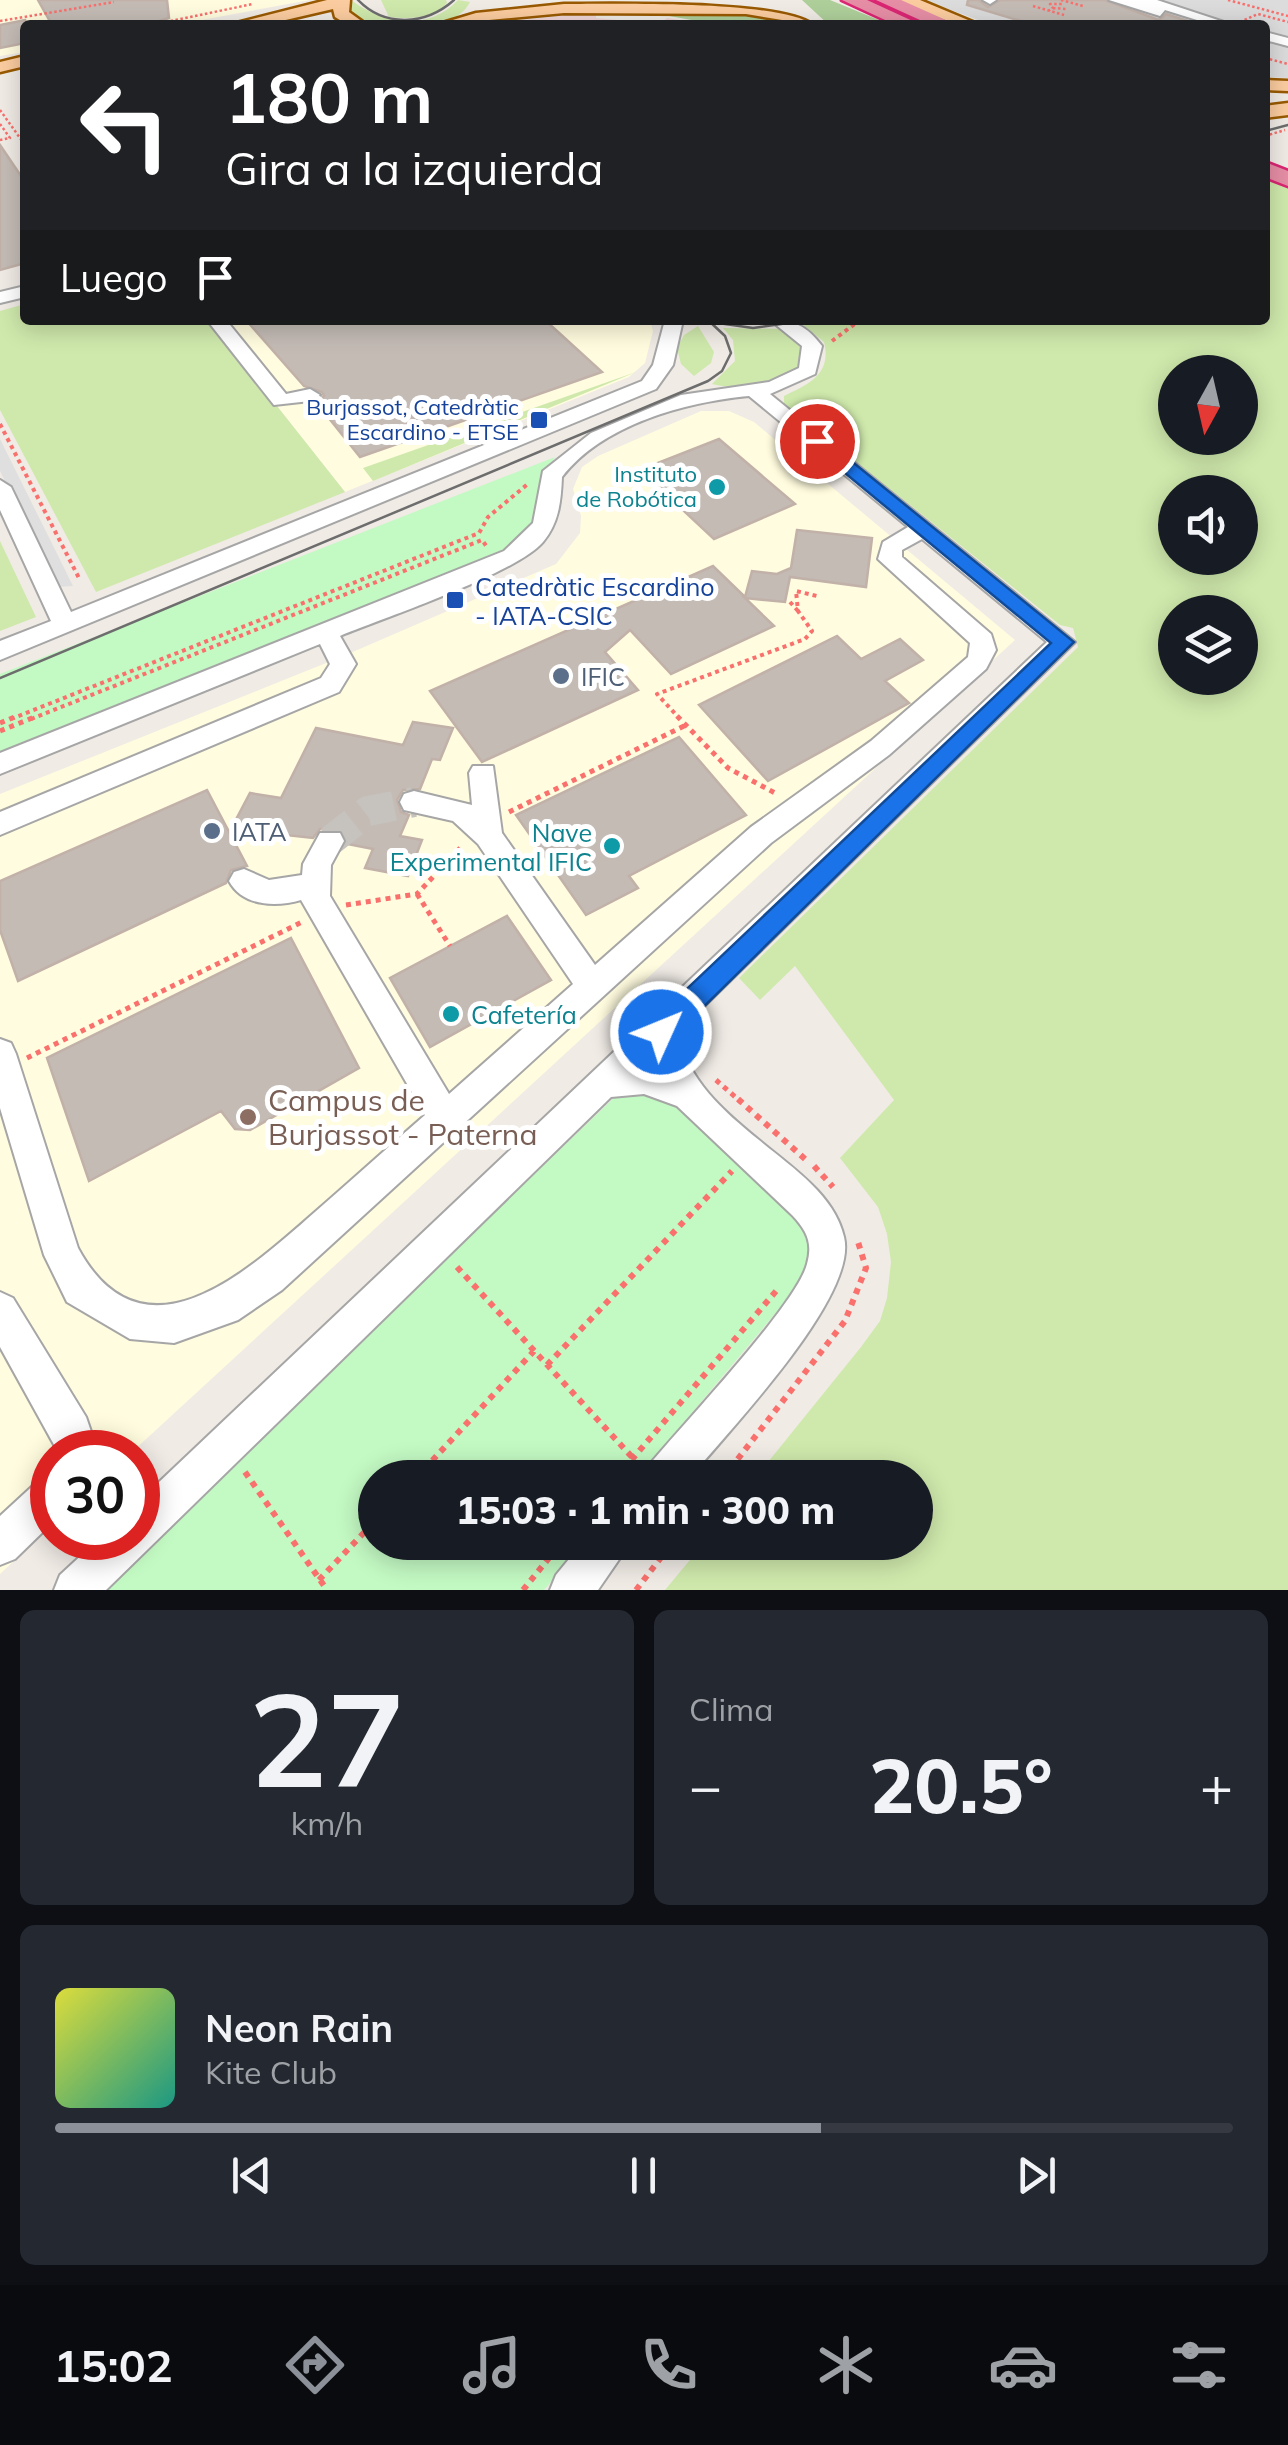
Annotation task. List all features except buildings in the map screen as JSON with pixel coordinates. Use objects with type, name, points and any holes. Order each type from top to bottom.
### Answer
[{"type":"highway","points":[[851,0],[900,20]]},
{"type":"highway","points":[[886,0],[936,20]]},
{"type":"main road","points":[[264,20],[312,11],[341,0],[340,14],[349,20]]},
{"type":"main road","points":[[457,20],[476,11],[482,0],[511,5],[699,0]]},
{"type":"main road","points":[[790,0],[811,20]]},
{"type":"main road","points":[[905,0],[959,20]]},
{"type":"main road","points":[[465,20],[512,10],[586,5],[689,11],[748,8],[785,14],[796,20]]},
{"type":"street","points":[[1114,0],[1205,20]]},
{"type":"street","points":[[1144,0],[1164,10],[1188,0]]},
{"type":"street","points":[[220,325],[281,401],[310,395]]},
{"type":"street","points":[[0,651],[649,385],[693,325]]},
{"type":"street","points":[[0,764],[500,561],[533,544],[550,515],[551,476],[573,451],[691,399],[749,392],[796,380],[814,358],[804,335],[787,325]]},
{"type":"street","points":[[160,1509],[1064,642],[749,392],[676,352]]},
{"type":"street","points":[[0,487],[65,625]]},
{"type":"street","points":[[2,1062],[69,1272],[92,1300],[130,1320],[149,1324],[197,1320],[247,1294],[762,835],[905,728],[982,656],[982,640],[890,559],[891,547],[924,528]]},
{"type":"street","points":[[0,824],[330,685],[343,664],[325,631]]},
{"type":"street","points":[[483,772],[488,836]]},
{"type":"street","points":[[414,802],[461,812],[488,836],[593,987]]},
{"type":"street","points":[[330,841],[317,864],[317,898],[446,1120]]},
{"type":"street","points":[[244,881],[258,892],[317,898]]},
{"type":"street","points":[[661,1032],[665,1062],[692,1080],[824,1229],[827,1266],[811,1300],[679,1460]]},
{"type":"street","points":[[608,1082],[692,1080]]},
{"type":"street","points":[[0,1312],[71,1430]]},
{"type":"street","points":[[0,1544],[30,1516]]},
{"type":"street","points":[[75,1590],[107,1560]]},
{"type":"street","points":[[571,1590],[595,1560]]},
{"type":"path","points":[[1228,0],[1288,16]]},
{"type":"path","points":[[0,21],[114,2]]},
{"type":"path","points":[[1043,2],[1083,6]]},
{"type":"path","points":[[175,20],[258,3]]},
{"type":"path","points":[[1051,10],[1067,3]]},
{"type":"path","points":[[1067,3],[1074,11]]},
{"type":"path","points":[[1050,4],[1051,10]]},
{"type":"path","points":[[1034,6],[1064,16]]},
{"type":"path","points":[[0,110],[20,137]]},
{"type":"path","points":[[0,140],[10,138],[0,124],[12,122]]},
{"type":"path","points":[[0,424],[80,580]]},
{"type":"path","points":[[0,723],[480,532],[499,506],[535,478]]},
{"type":"path","points":[[0,731],[482,540],[494,554]]},
{"type":"path","points":[[798,612],[796,591],[817,596]]},
{"type":"path","points":[[780,794],[762,790],[727,765],[656,694],[805,638],[812,630],[790,602]]},
{"type":"path","points":[[2,1062],[317,898],[417,894],[471,837],[515,834],[507,813],[686,725]]},
{"type":"path","points":[[417,894],[450,946]]},
{"type":"path","points":[[692,1080],[826,1178],[842,1202]]},
{"type":"path","points":[[721,1158],[746,1180]]},
{"type":"path","points":[[547,1365],[734,1169]]},
{"type":"path","points":[[737,1460],[845,1321],[866,1268],[855,1232]]},
{"type":"path","points":[[442,1280],[471,1253]]},
{"type":"path","points":[[457,1266],[632,1458],[786,1280]]},
{"type":"path","points":[[433,1460],[534,1351]]},
{"type":"path","points":[[231,1485],[259,1458]]},
{"type":"path","points":[[245,1472],[327,1590]]},
{"type":"path","points":[[320,1580],[358,1539]]},
{"type":"path","points":[[523,1590],[547,1560]]},
{"type":"path","points":[[636,1590],[659,1560]]},
{"type":"shaded area","points":[[0,0],[310,0],[202,20],[20,20],[20,53],[0,56]]},
{"type":"shaded area","points":[[924,0],[1288,0],[1288,78],[1270,77],[1270,20],[978,20]]},
{"type":"shaded area","points":[[596,12],[596,18],[617,20],[522,20]]},
{"type":"shaded area","points":[[213,325],[651,325],[645,363],[629,377],[345,492]]},
{"type":"shaded area","name":"Campus de Burjassot - Paterna","points":[[701,411],[729,411],[754,422],[1015,640],[156,1430],[30,1430],[30,1546],[0,1574],[0,794],[341,657],[556,564],[580,533],[581,516],[573,489],[582,467],[598,456]]},
{"type":"shaded area","points":[[0,439],[73,586],[57,587],[0,471]]},
{"type":"green space","points":[[351,0],[397,20],[360,20],[350,16],[346,5]]},
{"type":"green space","points":[[381,0],[447,3],[428,15],[397,18],[389,17]]},
{"type":"green space","points":[[458,0],[470,2],[450,20],[422,20],[446,10]]},
{"type":"green space","points":[[802,0],[830,0],[879,20],[824,20]]},
{"type":"green space","points":[[758,12],[783,20],[692,20],[669,16]]},
{"type":"green space","points":[[1270,180],[1288,187],[1288,1590],[665,1590],[690,1560],[933,1560],[933,1460],[770,1460],[880,1321],[891,1262],[887,1234],[878,1207],[840,1158],[894,1100],[795,966],[760,1000],[739,978],[1078,647],[1073,628],[1060,625],[784,404],[784,396],[810,382],[821,370],[826,353],[824,342],[803,325],[1270,325]]},
{"type":"green space","points":[[20,305],[20,325],[213,325],[345,492],[96,592],[0,410],[0,311]]},
{"type":"green space","points":[[698,326],[714,352],[711,363],[694,376],[681,364],[677,348],[684,335]]},
{"type":"green space","points":[[723,328],[786,329],[802,345],[800,368],[780,380],[758,386],[712,384],[735,361],[733,340]]},
{"type":"green space","points":[[636,372],[373,481],[363,468]]},
{"type":"green space","points":[[555,457],[546,472],[541,519],[511,550],[0,755],[0,674]]},
{"type":"green space","points":[[0,541],[36,617],[0,631]]},
{"type":"green space","points":[[631,1088],[672,1097],[810,1232],[811,1271],[652,1460],[358,1460],[358,1560],[570,1560],[544,1590],[101,1590],[132,1560],[160,1560],[160,1533],[619,1093]]},
{"type":"tunnel","points":[[330,841],[368,811],[414,802]]},
{"type":"tram line","points":[[358,0],[380,15],[406,20],[431,14],[454,0]]},
{"type":"tram line","points":[[1270,130],[1288,125]]},
{"type":"tram line","points":[[0,678],[708,381],[722,371],[731,353],[725,336],[713,325]]},
{"type":"tram line","points":[[732,325],[774,325]]},
{"type":"place","name":"Burjassot, Catedràtic Escardino - ETSE","points":[[539,420]]},
{"type":"place","name":"Instituto de Robótica","points":[[717,487]]},
{"type":"place","name":"Catedràtic Escardino - IATA-CSIC","points":[[455,600]]},
{"type":"place","name":"IFIC","points":[[561,676]]},
{"type":"place","name":"IATA","points":[[212,831]]},
{"type":"place","name":"Nave Experimental IFIC","points":[[612,846]]},
{"type":"place","name":"Cafetería","points":[[451,1014]]},
{"type":"place","name":"Campus de Burjassot - Paterna","points":[[248,1117]]},
{"type":"route","points":[[661,1032],[1064,642],[817,441]]}]
